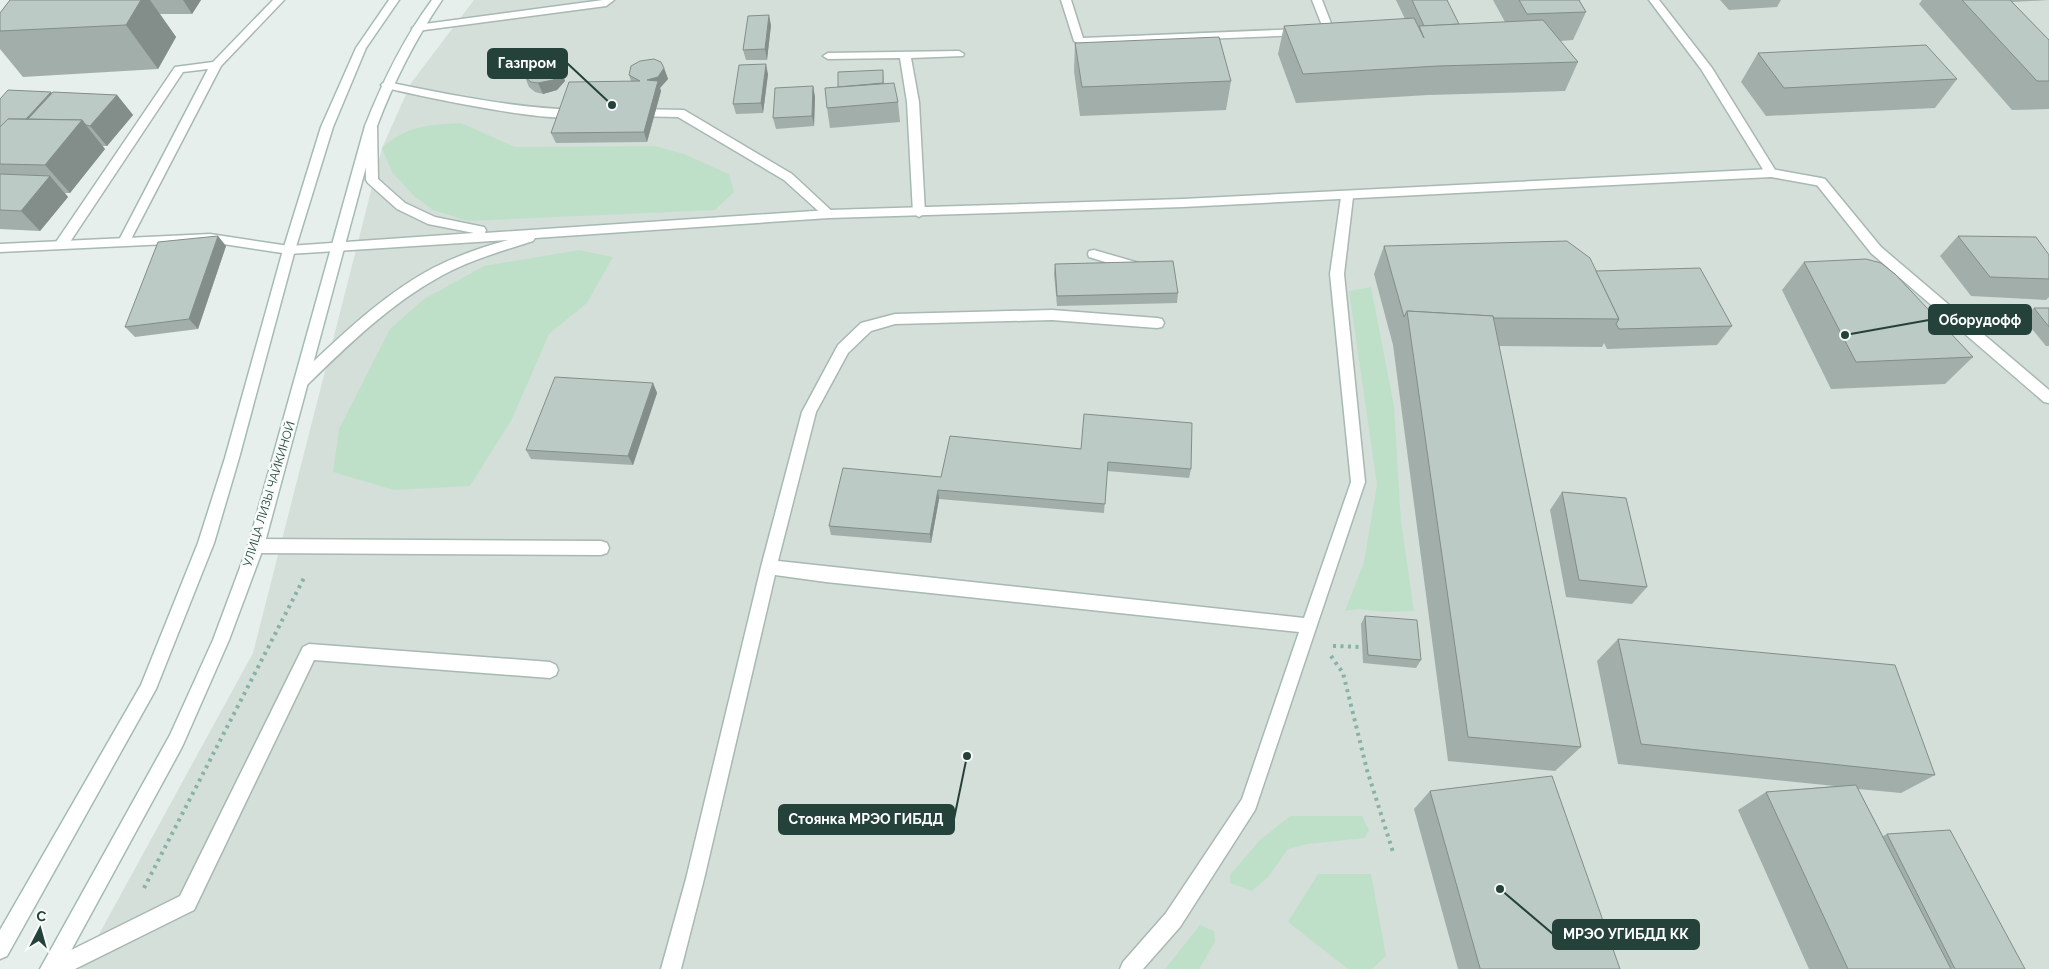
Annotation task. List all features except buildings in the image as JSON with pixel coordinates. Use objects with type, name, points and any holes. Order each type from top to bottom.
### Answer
[{"type":"street","points":[[124,242],[216,66],[279,0]]},
{"type":"street","points":[[0,949],[148,689],[206,543],[232,458],[289,250],[327,127],[361,48],[394,0]]},
{"type":"street","name":"УЛИЦА ЛИЗЫ ЧАЙКИНОЙ","points":[[50,969],[176,740],[221,640],[256,546],[371,126],[387,84],[417,28],[437,0]]},
{"type":"street","points":[[417,28],[606,3],[609,0]]},
{"type":"street","points":[[1066,0],[1079,41],[1328,31],[1317,0]]},
{"type":"street","points":[[1654,0],[1706,68],[1771,173]]},
{"type":"street","points":[[828,56],[959,54]]},
{"type":"street","points":[[904,55],[913,102],[919,212]]},
{"type":"street","points":[[61,246],[179,69],[216,66]]},
{"type":"street","points":[[387,84],[467,102],[559,114],[587,114]]},
{"type":"street","points":[[624,114],[680,113],[788,177],[829,214]]},
{"type":"street","points":[[371,126],[372,180],[400,206],[432,221],[478,230],[551,231]]},
{"type":"street","points":[[0,248],[210,238],[289,250],[551,231],[829,214],[1347,196],[1771,173],[1821,182],[1876,250],[2049,398]]},
{"type":"street","points":[[1130,969],[1173,920],[1250,804],[1287,688],[1310,626],[1358,482],[1338,274],[1347,196]]},
{"type":"street","points":[[303,380],[366,320],[409,288],[460,261],[551,231]]},
{"type":"street","points":[[1094,254],[1153,272]]},
{"type":"street","points":[[672,969],[769,567],[809,412],[843,349],[866,327],[895,319],[1042,316],[1157,323]]},
{"type":"street","points":[[256,546],[601,548]]},
{"type":"street","points":[[769,567],[826,575],[1310,626]]},
{"type":"street","points":[[54,969],[187,903],[308,652],[550,670]]},
{"type":"path","points":[[119,936],[321,546]]},
{"type":"path","points":[[1310,626],[1343,673],[1367,770],[1393,852]]},
{"type":"path","points":[[1325,646],[1362,646]]},
{"type":"shaded area","points":[[474,0],[2049,0],[2049,969],[80,969],[253,653],[382,148],[411,83]]},
{"type":"green space","points":[[461,123],[515,147],[655,146],[684,154],[729,174],[734,192],[715,210],[468,221],[433,210],[415,197],[392,172],[382,148],[400,135],[419,128]]},
{"type":"green space","points":[[579,250],[613,257],[587,303],[549,334],[512,419],[470,486],[394,490],[333,472],[339,429],[390,329],[424,299],[484,266]]},
{"type":"green space","points":[[1371,287],[1394,406],[1401,521],[1414,611],[1386,612],[1358,609],[1345,611],[1364,562],[1377,485],[1349,291]]},
{"type":"green space","points":[[1290,816],[1362,816],[1369,830],[1365,838],[1308,844],[1288,849],[1268,877],[1252,891],[1230,883],[1230,875],[1260,840]]},
{"type":"green space","points":[[1318,874],[1371,874],[1386,956],[1372,969],[1348,969],[1288,922]]},
{"type":"green space","points":[[1200,925],[1214,931],[1215,942],[1199,969],[1165,969]]},
{"type":"place","name":"Газпром","points":[[612,105]]},
{"type":"place","name":"Оборудофф","points":[[1845,335]]},
{"type":"place","name":"Стоянка МРЭО ГИБДД","points":[[967,756]]},
{"type":"place","name":"МРЭО УГИБДД КК","points":[[1500,889]]}]
